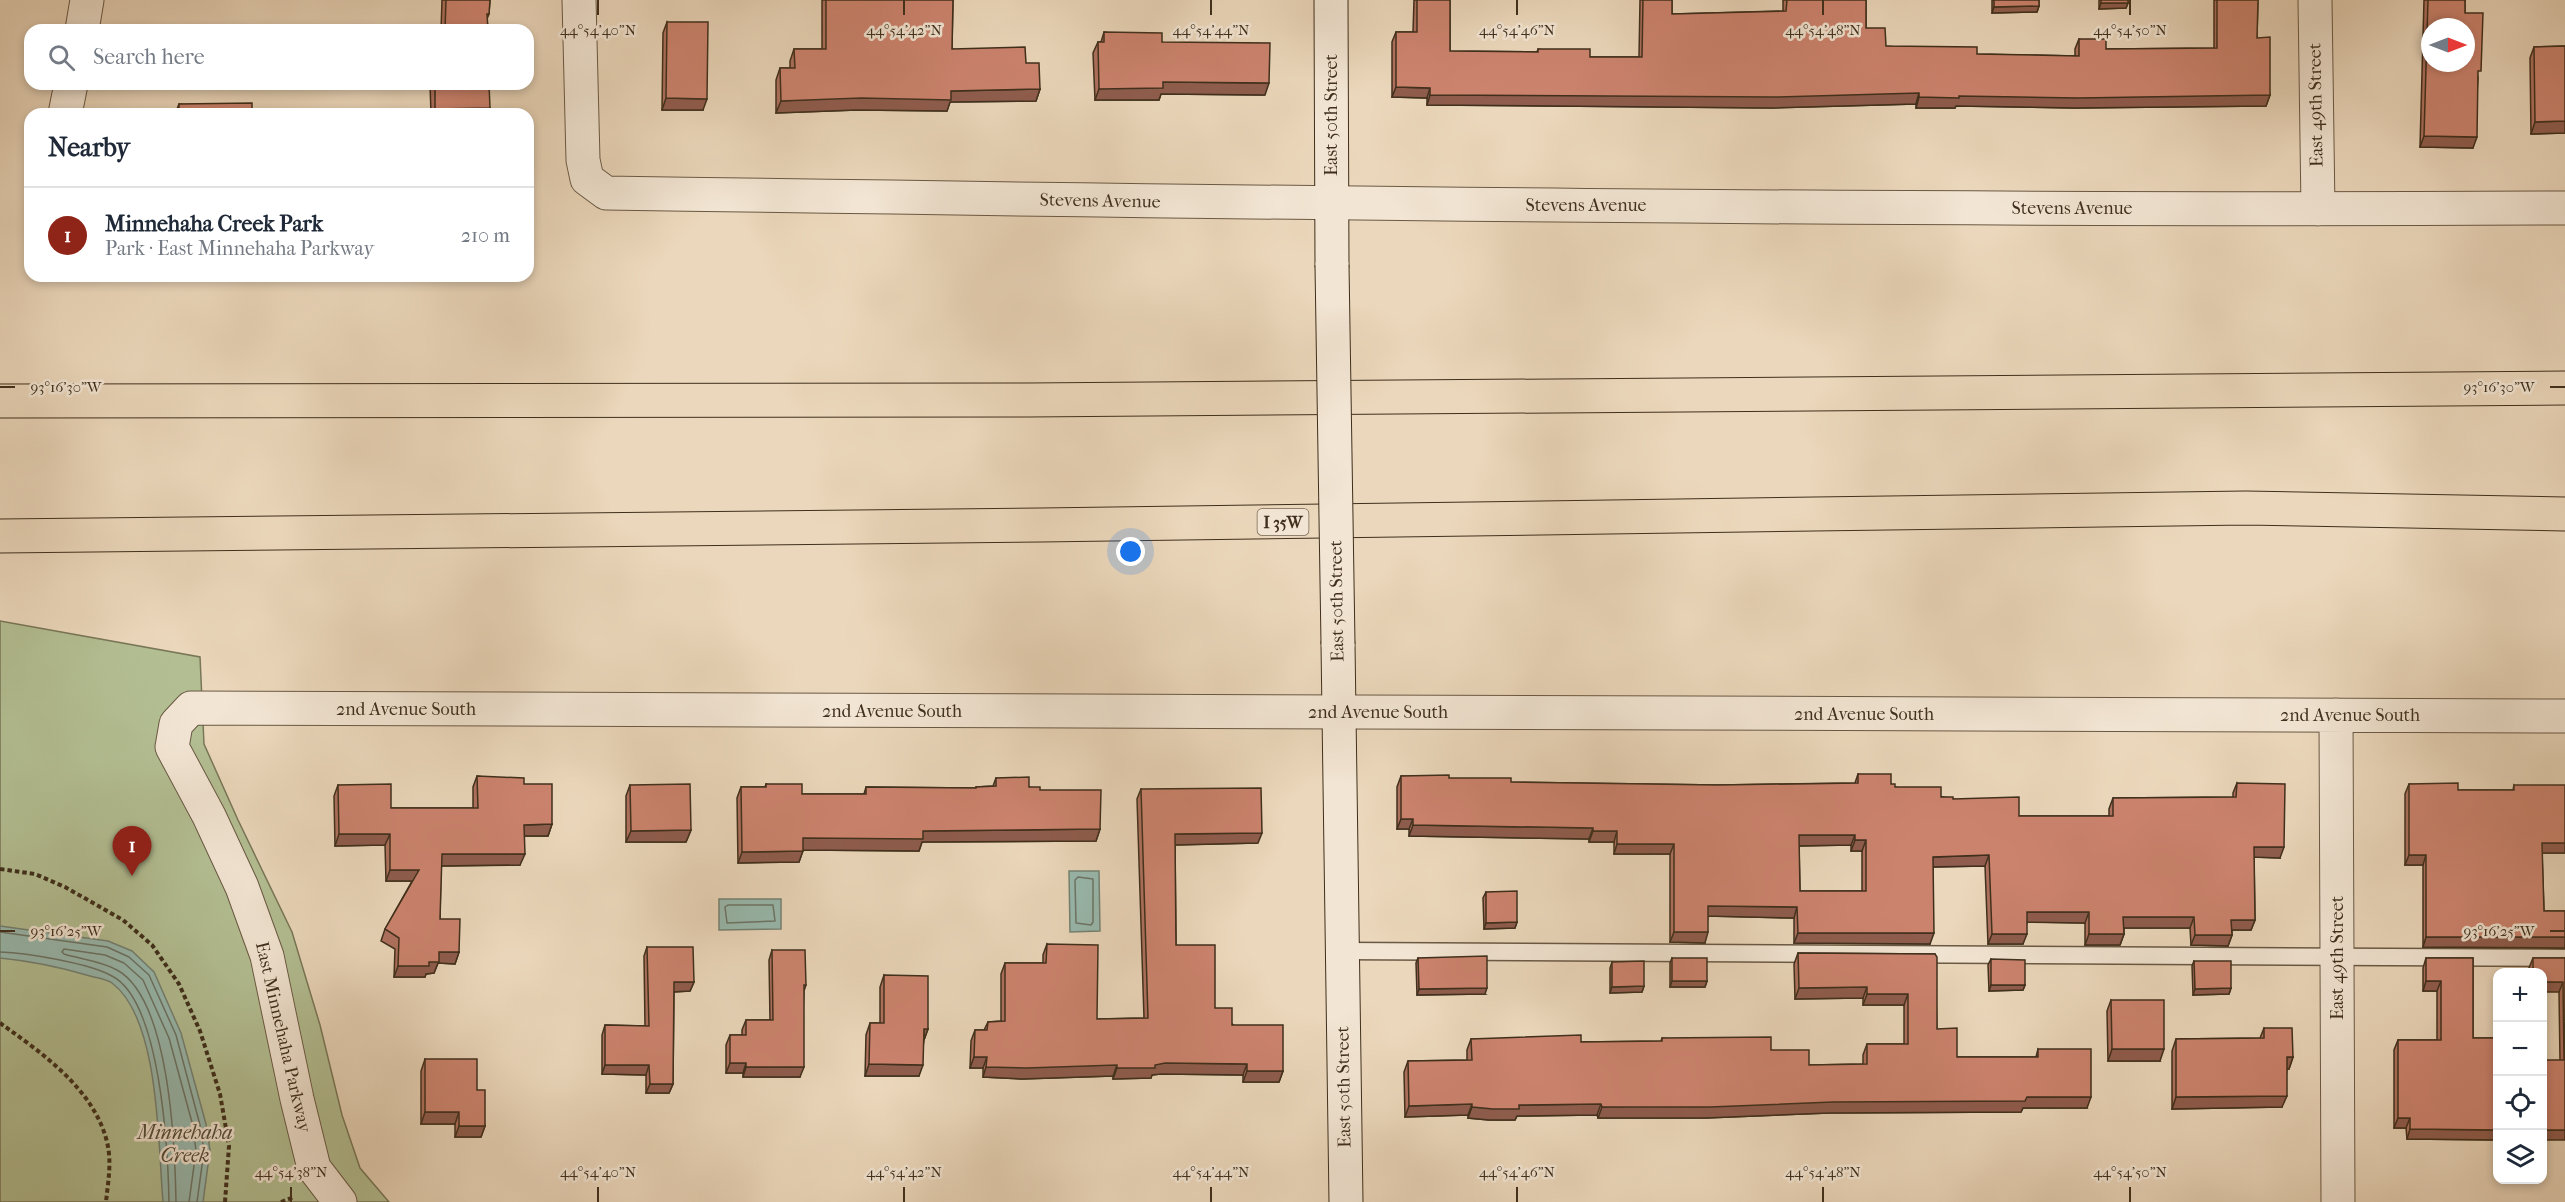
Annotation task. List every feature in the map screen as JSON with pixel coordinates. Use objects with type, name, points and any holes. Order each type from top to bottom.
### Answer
[{"type":"highway","points":[[0,401],[1040,400],[2565,388]]},
{"type":"highway","name":"I 35W","points":[[0,536],[1029,525],[2246,508],[2565,514]]},
{"type":"street","points":[[82,24],[87,0]]},
{"type":"street","name":"Stevens Avenue","points":[[579,0],[583,160],[587,179],[606,193],[1332,204],[2318,209],[2565,208]]},
{"type":"street","name":"East 50th Street","points":[[1331,0],[1332,265],[1346,1202]]},
{"type":"street","name":"East 49th Street","points":[[2315,0],[2318,209]]},
{"type":"street","points":[[66,108],[70,90]]},
{"type":"street","name":"2nd Avenue South","points":[[191,708],[2565,717]]},
{"type":"street","name":"East Minnehaha Parkway","points":[[191,708],[176,724],[172,747],[237,877],[256,926],[267,956],[314,1168],[340,1202]]},
{"type":"street","name":"East 49th Street","points":[[2336,715],[2338,1202]]},
{"type":"lane","points":[[1342,951],[2565,958]]},
{"type":"path","points":[[0,869],[35,874],[65,887],[123,920],[152,945],[178,984],[200,1031],[220,1094],[229,1146],[225,1202]]},
{"type":"path","points":[[0,1023],[45,1057],[70,1081],[102,1126],[110,1167],[106,1202]]},
{"type":"green space","points":[[0,621],[200,657],[204,744],[292,932],[320,1025],[342,1115],[360,1168],[389,1202],[0,1202]]},
{"type":"water","points":[[1069,871],[1099,871],[1100,931],[1070,932]]},
{"type":"water","points":[[719,899],[781,899],[781,929],[719,930]]},
{"type":"water","name":"Minnehaha Creek","points":[[0,926],[108,941],[132,951],[154,972],[181,1033],[206,1124],[210,1150],[203,1202],[163,1202],[154,1085],[140,1025],[128,1000],[112,983],[104,980],[45,965],[0,958]]},
{"type":"building","points":[[446,0],[490,0],[488,24],[445,24]]},
{"type":"building","points":[[826,0],[953,0],[952,49],[1025,47],[1026,63],[1039,63],[1040,89],[951,91],[951,100],[861,98],[781,101],[780,68],[795,68],[794,49],[826,49]]},
{"type":"building","points":[[1417,0],[1450,0],[1450,51],[1538,52],[1538,49],[1590,49],[1590,57],[1642,57],[1643,0],[1672,0],[1672,14],[1786,11],[1787,0],[1866,0],[1866,28],[1885,28],[1886,46],[1977,47],[1977,54],[2079,56],[2079,39],[2106,39],[2106,49],[2217,48],[2217,0],[2258,0],[2257,38],[2270,37],[2270,95],[2078,98],[1959,96],[1959,98],[1919,97],[1919,93],[1776,97],[1430,95],[1430,88],[1396,87],[1396,32],[1417,32]]},
{"type":"building","points":[[1994,0],[2039,0],[2039,6],[1994,7]]},
{"type":"building","points":[[2101,0],[2128,0],[2128,3],[2101,3]]},
{"type":"building","points":[[2428,0],[2465,0],[2465,13],[2483,13],[2481,71],[2478,71],[2477,137],[2424,136],[2426,72],[2475,72],[2475,18],[2427,18]]},
{"type":"building","points":[[667,22],[708,22],[707,99],[666,98]]},
{"type":"building","points":[[1104,32],[1162,33],[1162,42],[1270,43],[1269,83],[1163,82],[1163,88],[1099,89],[1098,42],[1104,42]]},
{"type":"building","points":[[2565,46],[2565,121],[2535,122],[2534,47]]},
{"type":"building","points":[[435,90],[489,90],[490,108],[435,108]]},
{"type":"building","points":[[252,103],[252,108],[179,108],[179,104]]},
{"type":"building","points":[[1858,774],[1891,774],[1891,784],[1895,784],[1895,787],[1941,787],[1941,797],[1953,797],[1953,799],[2019,797],[2019,816],[2113,816],[2113,798],[2236,797],[2237,783],[2285,784],[2284,847],[2254,847],[2255,920],[2231,920],[2232,935],[2195,935],[2194,917],[2123,917],[2124,934],[2089,934],[2089,912],[2027,912],[2027,934],[1992,934],[1989,855],[1933,857],[1934,933],[1798,933],[1797,907],[1708,906],[1708,932],[1674,932],[1674,844],[1617,844],[1617,831],[1593,831],[1593,828],[1413,825],[1413,819],[1401,819],[1401,776],[1449,775],[1449,778],[1511,778],[1511,782],[1718,785],[1858,783]],"holes":[[[1799,835],[1855,835],[1855,840],[1866,840],[1866,891],[1800,891]]]},
{"type":"building","points":[[477,776],[524,778],[524,784],[552,784],[552,824],[524,825],[525,854],[442,854],[440,919],[460,919],[459,952],[439,952],[439,962],[429,962],[429,966],[398,966],[399,938],[385,929],[419,870],[390,870],[390,834],[339,834],[338,785],[391,784],[391,808],[478,808]]},
{"type":"building","points":[[1029,777],[1029,787],[1040,787],[1040,790],[1101,790],[1100,829],[923,831],[923,839],[803,838],[803,851],[742,852],[741,787],[802,784],[802,794],[866,794],[866,787],[976,788],[996,786],[996,778]]},
{"type":"building","points":[[2458,783],[2458,790],[2514,790],[2514,785],[2565,785],[2565,843],[2542,843],[2544,911],[2565,911],[2565,937],[2426,937],[2426,855],[2409,855],[2409,784]]},
{"type":"building","points":[[690,784],[691,830],[631,831],[630,785]]},
{"type":"building","points":[[1261,788],[1262,833],[1175,834],[1176,945],[1215,945],[1215,1008],[1232,1008],[1232,1025],[1283,1025],[1283,1071],[1247,1071],[1247,1064],[1165,1063],[1155,1065],[1155,1068],[1117,1068],[1117,1065],[986,1067],[987,1057],[974,1057],[975,1030],[987,1030],[988,1022],[1005,1021],[1005,963],[1046,963],[1047,944],[1098,945],[1097,1019],[1148,1018],[1141,789]]},
{"type":"building","points":[[1517,891],[1517,922],[1486,923],[1486,892]]},
{"type":"building","points":[[647,947],[693,947],[694,982],[674,982],[673,1084],[650,1084],[649,1065],[605,1065],[605,1025],[649,1026]]},
{"type":"building","points":[[772,950],[805,950],[804,1067],[746,1067],[746,1063],[730,1063],[730,1035],[746,1035],[746,1020],[773,1020]]},
{"type":"building","points":[[1798,953],[1935,954],[1937,957],[1937,1029],[1957,1028],[1957,1057],[2038,1057],[2038,1049],[2091,1049],[2091,1097],[2027,1097],[2025,1101],[1833,1102],[1710,1107],[1602,1107],[1601,1104],[1519,1105],[1519,1109],[1493,1109],[1472,1107],[1472,1104],[1409,1106],[1408,1061],[1472,1060],[1471,1039],[1581,1035],[1581,1042],[1662,1041],[1662,1038],[1771,1037],[1771,1050],[1809,1050],[1809,1065],[1867,1064],[1867,1044],[1908,1044],[1908,994],[1867,994],[1867,987],[1799,988]]},
{"type":"building","points":[[1487,956],[1487,988],[1419,989],[1418,958]]},
{"type":"building","points":[[1672,958],[1707,958],[1707,981],[1672,981]]},
{"type":"building","points":[[2426,958],[2473,958],[2473,1038],[2493,1038],[2493,1130],[2410,1129],[2410,1118],[2398,1118],[2398,1040],[2441,1040],[2441,981],[2426,981]]},
{"type":"building","points":[[2533,958],[2565,958],[2565,1130],[2547,1130],[2547,1060],[2564,1060],[2563,982],[2547,982],[2547,968],[2533,968]]},
{"type":"building","points":[[1991,959],[2025,960],[2025,985],[1991,985]]},
{"type":"building","points":[[1644,961],[1644,986],[1612,987],[1612,962]]},
{"type":"building","points":[[2194,961],[2231,961],[2231,988],[2195,989]]},
{"type":"building","points":[[884,975],[928,976],[928,1029],[924,1029],[923,1065],[869,1064],[870,1023],[884,1023]]},
{"type":"building","points":[[2111,1000],[2164,1000],[2164,1049],[2112,1049]]},
{"type":"building","points":[[2264,1028],[2292,1028],[2293,1057],[2287,1057],[2287,1096],[2176,1097],[2176,1039],[2264,1038]]},
{"type":"building","points":[[425,1059],[477,1059],[477,1090],[485,1090],[485,1126],[459,1126],[459,1112],[425,1112]]},
{"type":"place","name":"Minnehaha Creek Park","points":[[132,876]]}]
